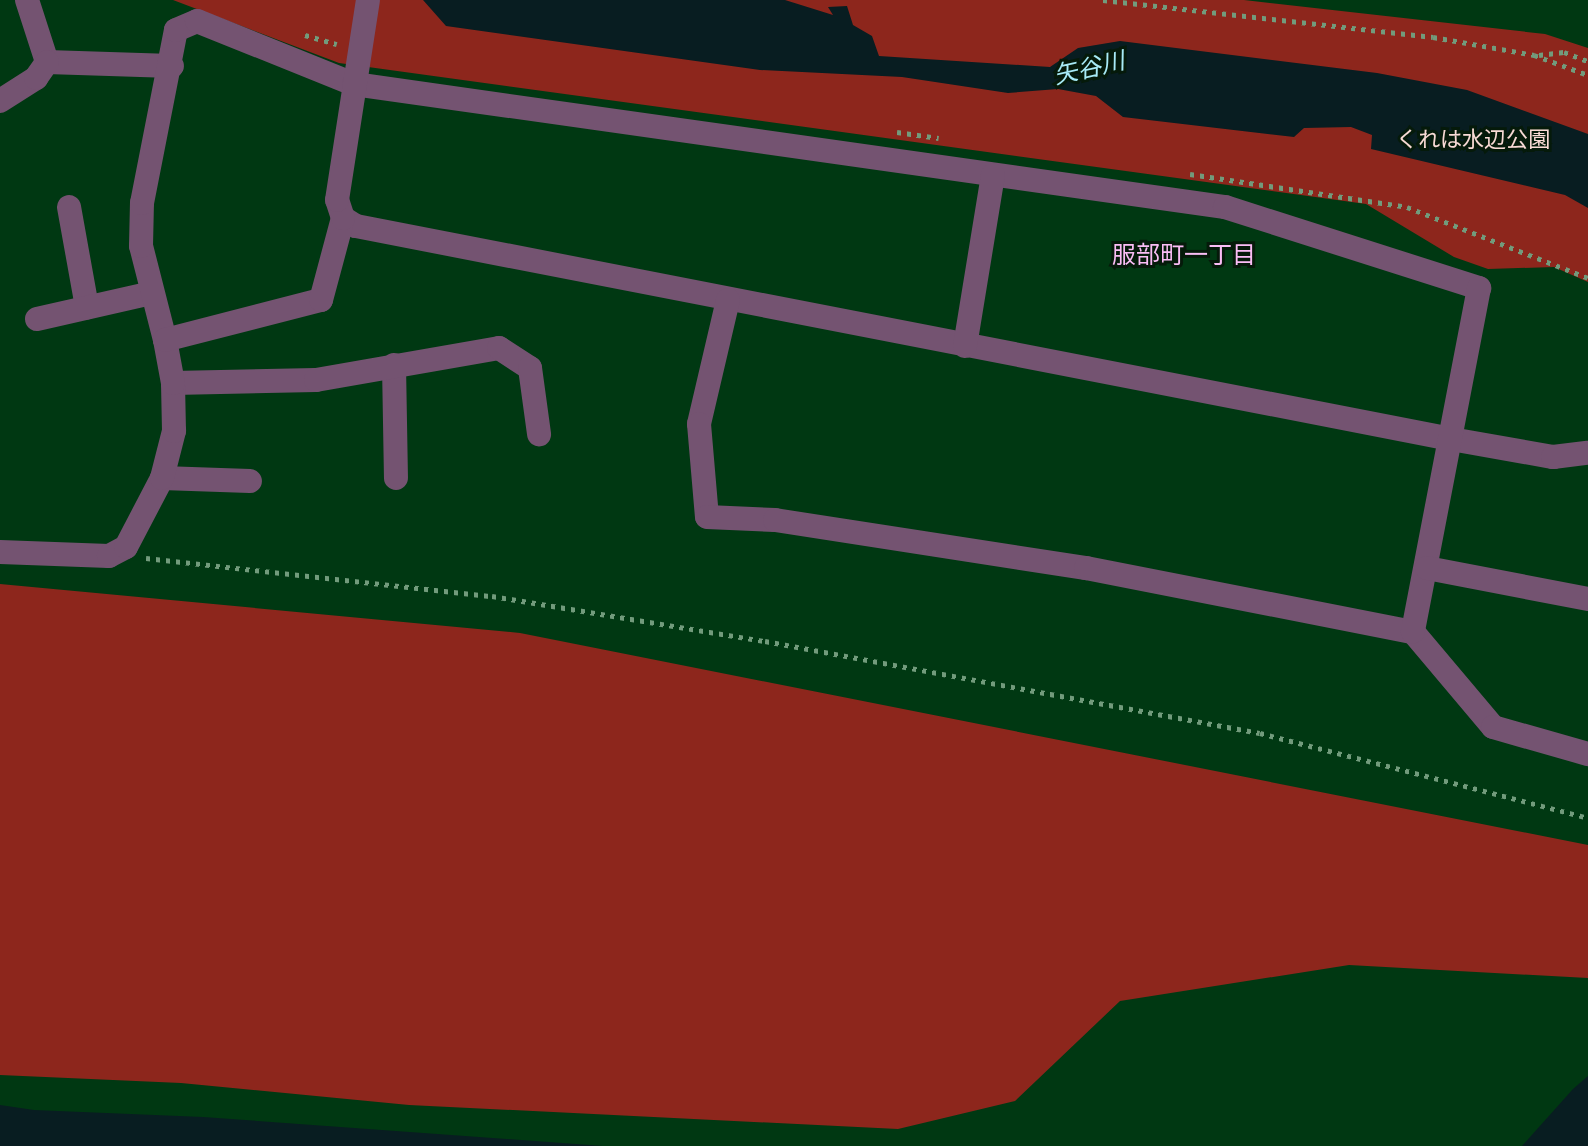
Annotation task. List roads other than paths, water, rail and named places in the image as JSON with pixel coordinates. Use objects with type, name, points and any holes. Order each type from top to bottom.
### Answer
[{"type":"street","points":[[27,0],[47,62]]},
{"type":"street","points":[[165,340],[321,300],[343,218],[337,200],[368,0]]},
{"type":"street","points":[[0,552],[109,556],[126,547],[162,478],[174,431],[173,383],[141,246],[142,203],[172,66],[176,30],[197,21],[354,84],[1225,207],[1479,288],[1413,632]]},
{"type":"street","points":[[47,62],[172,66]]},
{"type":"street","points":[[0,101],[36,78],[47,62]]},
{"type":"street","points":[[965,346],[993,175]]},
{"type":"street","points":[[69,207],[87,307]]},
{"type":"street","points":[[343,218],[356,226],[1451,439],[1553,457],[1588,453]]},
{"type":"street","points":[[37,319],[151,293]]},
{"type":"street","points":[[728,300],[699,424],[707,517],[775,520],[1086,568],[1413,632],[1493,727],[1588,754]]},
{"type":"street","points":[[173,383],[316,380],[499,348],[530,368],[539,434]]},
{"type":"street","points":[[394,365],[396,478]]},
{"type":"street","points":[[162,478],[250,481]]},
{"type":"street","points":[[1427,568],[1588,599]]},
{"type":"water","name":"矢谷川","points":[[423,0],[785,0],[833,15],[828,7],[847,6],[853,25],[872,36],[879,56],[1050,67],[1078,48],[1120,41],[1377,73],[1467,90],[1588,134],[1588,208],[1565,195],[1371,149],[1372,135],[1351,127],[1304,128],[1294,137],[1123,117],[1096,96],[1058,89],[1008,93],[902,77],[760,70],[446,26]]},
{"type":"water","points":[[1588,1076],[1588,1146],[1522,1146],[1573,1089]]},
{"type":"water","points":[[0,1105],[34,1110],[203,1117],[603,1146],[0,1146]]},
{"type":"district","name":"服部町一丁目","points":[[1184,255]]},
{"type":"park label","name":"くれは水辺公園","points":[[1473,140]]}]
